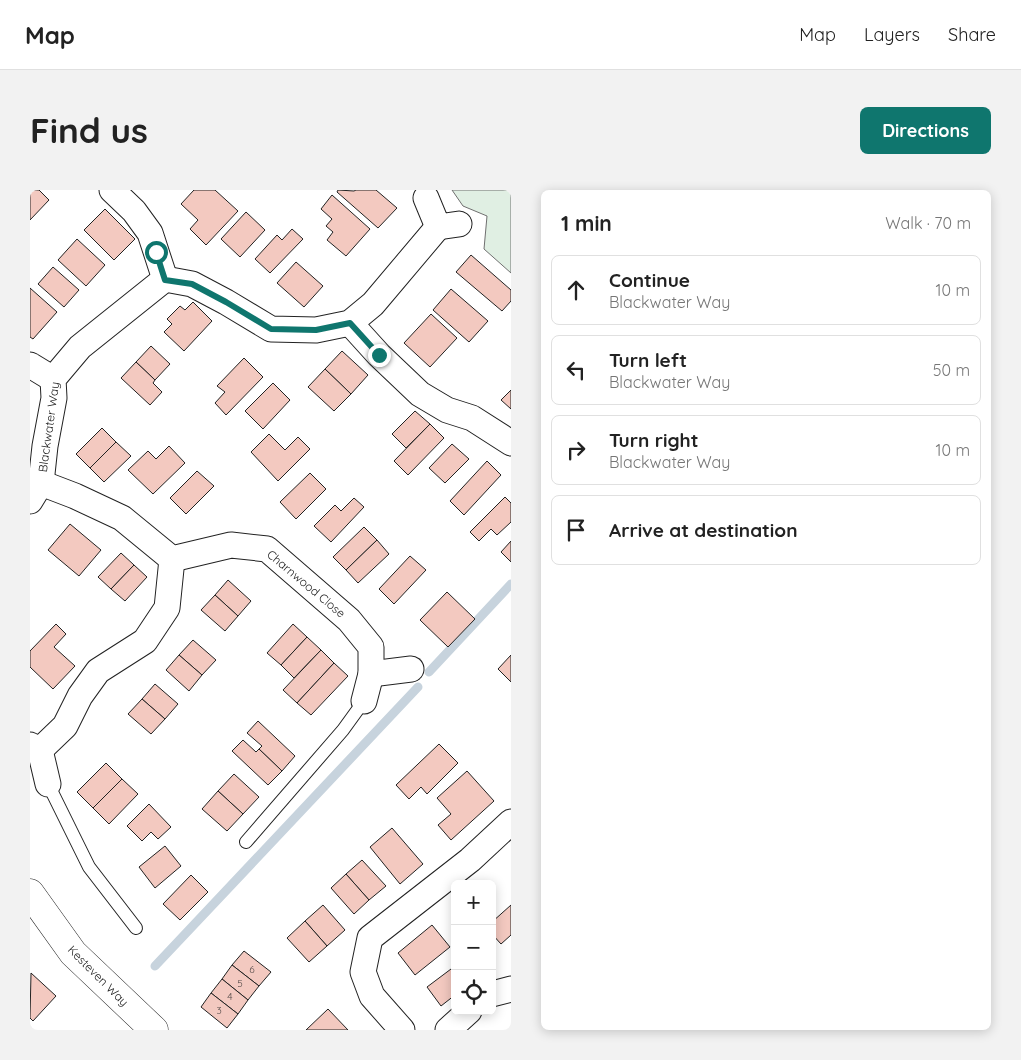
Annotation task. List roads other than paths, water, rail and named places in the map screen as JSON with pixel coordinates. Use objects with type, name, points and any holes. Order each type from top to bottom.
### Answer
[{"type":"street","points":[[112,190],[134,211],[150,233],[165,280],[192,284],[271,329],[316,330],[350,323],[373,304],[448,225],[426,198]]},
{"type":"street","name":"Blackwater Way","points":[[36,492],[54,398],[53,379],[80,347],[165,280]]},
{"type":"street","points":[[350,323],[379,355],[420,394],[447,410],[472,418],[511,443]]},
{"type":"street","points":[[30,365],[53,379]]},
{"type":"street","points":[[36,492],[75,496],[122,518],[172,559],[167,608],[145,641],[98,670],[80,696],[65,726],[35,747],[48,784]]},
{"type":"street","name":"Charnwood Close","points":[[172,559],[231,545],[267,549],[348,620],[371,647],[371,674],[364,702]]},
{"type":"street","points":[[371,674],[411,669]]},
{"type":"street","points":[[402,1030],[372,996],[363,972],[370,938],[470,860],[511,822]]},
{"type":"street","name":"Kesteven Way","points":[[30,893],[73,953],[154,1030]]},
{"type":"street","points":[[496,993],[511,989]]},
{"type":"street","points":[[448,1030],[465,1015]]},
{"type":"lane","points":[[246,842],[343,730],[364,702]]},
{"type":"lane","points":[[48,784],[89,867],[136,928]]},
{"type":"waterway","points":[[429,672],[511,584]]},
{"type":"waterway","points":[[155,966],[418,687]]}]
